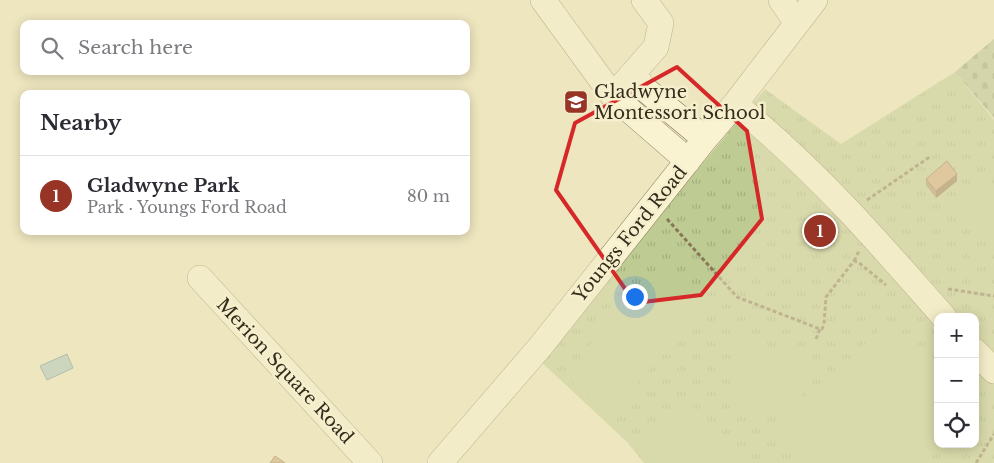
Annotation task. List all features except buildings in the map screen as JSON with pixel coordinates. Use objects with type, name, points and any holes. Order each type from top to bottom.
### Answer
[{"type":"street","points":[[543,0],[614,96],[688,161]]},
{"type":"street","points":[[614,96],[656,47],[661,23],[644,0]]},
{"type":"street","points":[[781,0],[797,23]]},
{"type":"street","name":"Youngs Ford Road","points":[[440,463],[540,347],[735,104],[815,0]]},
{"type":"street","points":[[632,74],[646,90],[705,139]]},
{"type":"street","points":[[735,104],[779,142],[850,212],[940,313]]},
{"type":"street","name":"Merion Square Road","points":[[200,278],[370,463]]},
{"type":"street","points":[[979,355],[994,371]]},
{"type":"path","points":[[850,212],[931,156]]},
{"type":"path","points":[[654,205],[737,297],[820,329]]},
{"type":"path","points":[[816,339],[824,324],[826,297],[854,261],[858,262],[887,286]]},
{"type":"path","points":[[976,463],[994,434]]},
{"type":"highlighted area","points":[[677,67],[747,131],[762,219],[701,295],[635,303],[556,190],[575,123]]},
{"type":"green space","points":[[994,39],[994,118],[955,72]]},
{"type":"green space","points":[[955,72],[994,120],[994,463],[644,463],[627,442],[538,359],[765,89],[841,144]]},
{"type":"green space","points":[[987,176],[994,184],[994,246],[957,201]]},
{"type":"green space","points":[[657,268],[703,307],[684,329],[639,289]]},
{"type":"green space","points":[[633,296],[678,336],[660,357],[614,318]]},
{"type":"green space","points":[[608,325],[654,364],[635,386],[589,346]]},
{"type":"green space","points":[[881,328],[934,377],[934,448],[936,448],[922,463],[814,463],[781,431]]},
{"type":"green space","points":[[743,333],[759,342],[757,345],[804,354],[807,376],[805,386],[802,395],[789,410],[768,416],[754,416],[747,414],[733,404],[738,357],[735,357],[731,340]]},
{"type":"green space","points":[[583,354],[629,393],[611,415],[565,375]]},
{"type":"green space","points":[[683,396],[748,463],[649,463],[632,446]]},
{"type":"water","points":[[67,354],[73,368],[47,380],[40,366]]},
{"type":"place","name":"Gladwyne Montessori School","points":[[576,102]]},
{"type":"place","name":"Gladwyne Park","points":[[820,231]]}]
